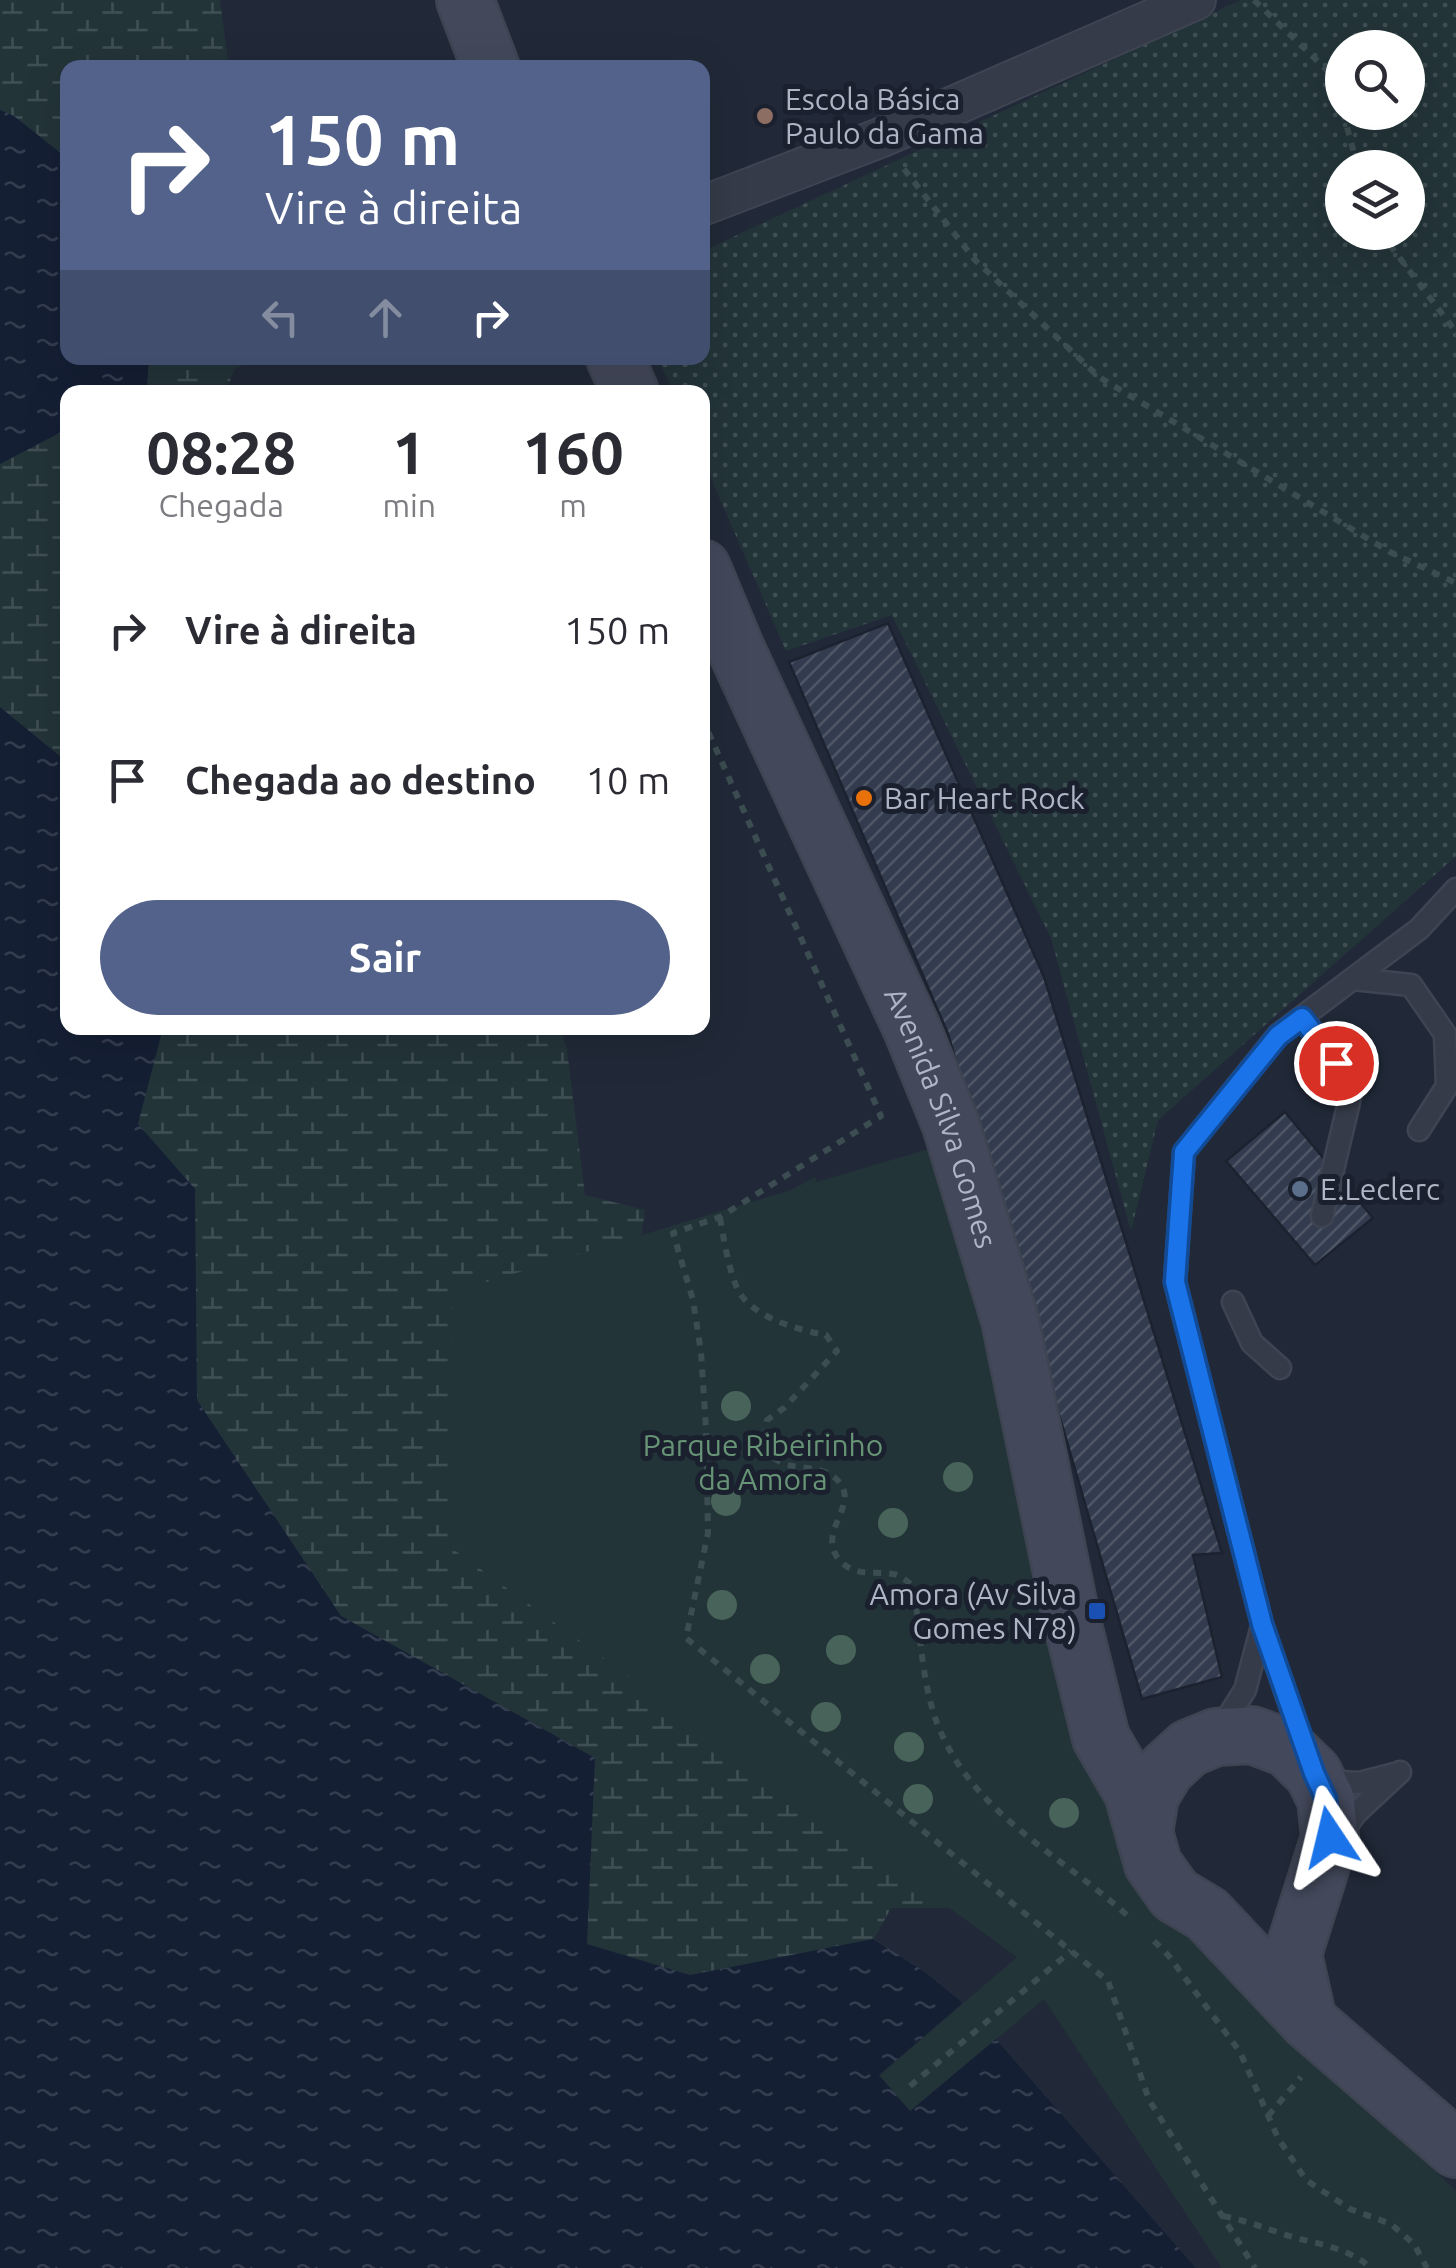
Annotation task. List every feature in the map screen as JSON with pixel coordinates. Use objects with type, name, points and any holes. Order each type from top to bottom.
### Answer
[{"type":"street","points":[[465,0],[489,60]]},
{"type":"street","points":[[710,203],[880,138],[1196,0]]},
{"type":"street","name":"Avenida Silva Gomes","points":[[710,587],[912,1029],[950,1125],[1010,1320],[1102,1738],[1134,1793],[1145,1827]]},
{"type":"street","points":[[1091,1698],[1116,1720],[1139,1731],[1202,1742],[1252,1735],[1287,1748],[1316,1777],[1330,1818],[1321,1867],[1293,1954],[1308,2021]]},
{"type":"street","points":[[1202,1742],[1166,1769],[1150,1796],[1145,1827],[1153,1864],[1175,1895],[1208,1914],[1308,2021],[1456,2149]]},
{"type":"street","points":[[1208,1914],[1238,1919],[1268,1914],[1294,1900],[1321,1867]]},
{"type":"lane","points":[[1321,1867],[1356,1813],[1400,1772],[1359,1783],[1316,1777],[1262,1624],[1175,1282],[1184,1152],[1278,1036],[1420,929],[1456,889]]},
{"type":"lane","points":[[1353,979],[1411,985],[1445,1034],[1447,1086],[1419,1130]]},
{"type":"lane","points":[[1302,1018],[1353,1085],[1322,1216]]},
{"type":"lane","points":[[1234,1302],[1252,1343],[1280,1368]]},
{"type":"lane","points":[[1202,1742],[1245,1690],[1262,1624]]},
{"type":"path","points":[[1254,0],[1325,68]]},
{"type":"path","points":[[880,138],[975,260],[1099,377],[1390,552],[1456,583]]},
{"type":"path","points":[[1394,250],[1456,332]]},
{"type":"path","points":[[710,736],[881,1116],[720,1218],[673,1233],[693,1300],[706,1428],[708,1533],[686,1638],[1108,1981],[1149,2100],[1255,2268]]},
{"type":"path","points":[[720,1218],[738,1290],[754,1308],[806,1332],[826,1335],[836,1351],[784,1408],[767,1420],[767,1454],[783,1464],[829,1473],[843,1486],[846,1501],[832,1538],[835,1554],[845,1566],[865,1574],[895,1574],[913,1586],[924,1678],[938,1725],[963,1769],[1010,1826],[1117,1906],[1168,1955],[1240,2052],[1278,2138],[1306,2180],[1350,2208],[1390,2224],[1414,2244],[1427,2268]]},
{"type":"path","points":[[910,2086],[1072,1951]]},
{"type":"path","points":[[1268,2116],[1303,2074]]},
{"type":"path","points":[[1222,2216],[1326,2245],[1360,2258],[1370,2268]]},
{"type":"green space","points":[[0,0],[220,0],[228,60],[60,60],[60,365],[242,365],[234,370],[229,385],[60,385],[60,1035],[562,1035],[585,1195],[645,1210],[615,1416],[949,1908],[891,1908],[874,1939],[963,2003],[879,2075],[910,2111],[996,2039],[1196,2268],[0,2268]]},
{"type":"green space","points":[[1241,0],[1456,0],[1456,856],[1158,1120],[1131,1231],[1051,938],[892,615],[786,651],[710,476],[710,385],[670,385],[661,365],[710,365],[710,248]]},
{"type":"green space","name":"Parque Ribeirinho da Amora","points":[[942,1145],[1063,1665],[1219,1950],[1349,2089],[1456,2191],[1456,2268],[1222,2268],[1044,1999],[910,2112],[879,2076],[1017,1957],[450,1547],[453,1292],[791,1190],[815,1177],[817,1182]]},
{"type":"water","points":[[0,110],[14,116],[60,152],[60,365],[149,365],[147,385],[60,385],[60,433],[0,464]]},
{"type":"water","points":[[0,707],[60,756],[60,1035],[161,1035],[138,1124],[195,1189],[197,1400],[341,1616],[595,1758],[587,1944],[690,1975],[873,1939],[925,1972],[963,2003],[879,2075],[910,2111],[996,2039],[1196,2268],[0,2268]]},
{"type":"building","points":[[888,623],[1044,977],[1222,1553],[1193,1555],[1222,1677],[1142,1699],[948,1034],[789,662]]},
{"type":"building","name":"E.Leclerc","points":[[1285,1112],[1373,1218],[1315,1265],[1226,1161]]},
{"type":"place","name":"Escola Básica Paulo da Gama","points":[[765,116]]},
{"type":"place","name":"Bar Heart Rock","points":[[864,798]]},
{"type":"place","name":"E.Leclerc","points":[[1300,1189]]},
{"type":"place","name":"Amora (Av Silva Gomes N78)","points":[[1097,1611]]},
{"type":"route","points":[[1330,1837],[1326,1799],[1262,1624],[1175,1282],[1184,1152],[1278,1036],[1302,1018],[1336,1063]]}]
